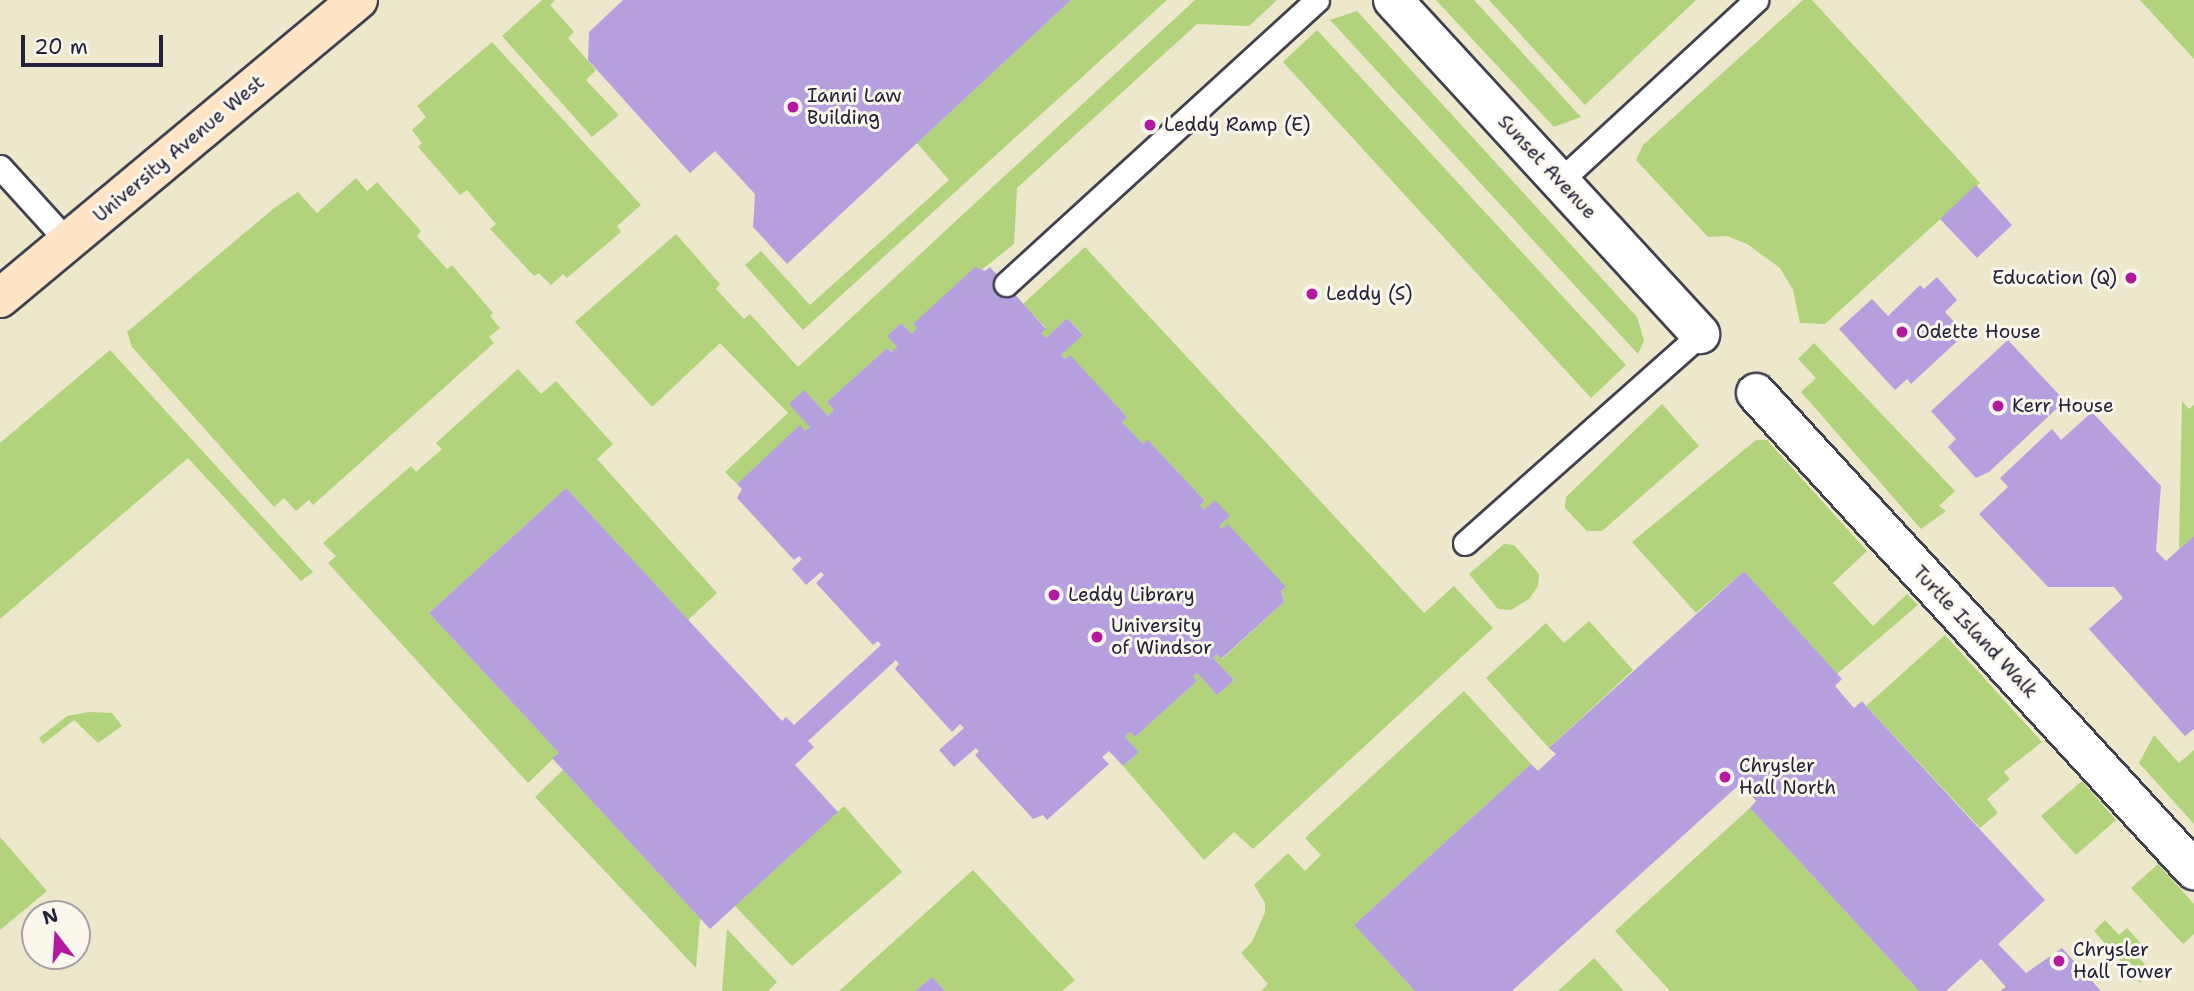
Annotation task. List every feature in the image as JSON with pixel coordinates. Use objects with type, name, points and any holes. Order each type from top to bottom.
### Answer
[{"type":"main road","name":"University Avenue West","points":[[0,298],[358,0]]},
{"type":"street","name":"Sunset Avenue","points":[[1393,0],[1700,334]]},
{"type":"street","name":"Turtle Island Walk","points":[[1756,393],[2194,870]]},
{"type":"lane","points":[[1006,284],[1317,0]]},
{"type":"lane","points":[[1560,181],[1756,0]]},
{"type":"lane","points":[[0,167],[67,241]]},
{"type":"lane","points":[[1465,542],[1700,334]]},
{"type":"green space","points":[[542,0],[555,0],[550,5],[574,32],[568,38],[596,70],[586,80],[619,115],[592,137],[502,36]]},
{"type":"green space","points":[[1071,0],[1167,0],[803,330],[745,265],[761,251],[810,305],[949,180],[917,143]]},
{"type":"green space","points":[[1195,0],[1277,0],[1249,26],[1197,24],[1017,188],[1014,244],[913,324],[917,328],[912,334],[901,323],[887,336],[897,347],[891,352],[887,348],[827,402],[834,410],[828,416],[804,391],[810,427],[805,431],[800,426],[737,484],[725,472],[788,413],[720,343],[652,407],[575,322],[676,234],[720,284],[716,289],[744,319],[750,314],[798,367]]},
{"type":"green space","points":[[1436,0],[1474,0],[1581,117],[1554,127]]},
{"type":"green space","points":[[1489,0],[1696,0],[1585,105]]},
{"type":"green space","points":[[1803,0],[1812,0],[1980,183],[1825,324],[1800,323],[1793,290],[1780,268],[1747,244],[1727,236],[1708,237],[1636,160],[1643,145]]},
{"type":"green space","points":[[2140,0],[2194,0],[2194,59]]},
{"type":"green space","points":[[1357,11],[1637,317],[1644,341],[1638,354],[1330,20]]},
{"type":"green space","points":[[1317,30],[1626,365],[1591,398],[1283,62]]},
{"type":"green space","points":[[492,42],[641,205],[617,226],[621,232],[567,278],[563,274],[551,285],[539,273],[534,276],[490,229],[496,224],[467,190],[460,195],[418,147],[422,143],[412,130],[426,117],[417,106]]},
{"type":"green space","points":[[356,178],[367,191],[377,182],[421,231],[417,236],[447,269],[452,265],[493,313],[490,316],[500,328],[489,337],[494,343],[313,505],[309,500],[296,511],[284,498],[274,507],[132,347],[127,332],[273,209],[298,192],[317,213]]},
{"type":"green space","points":[[1085,247],[1424,613],[1454,586],[1493,628],[1253,849],[1234,832],[1204,860],[1123,766],[1139,752],[1125,737],[1130,732],[1135,737],[1197,681],[1193,676],[1197,673],[1217,695],[1234,680],[1213,658],[1217,654],[1222,659],[1284,602],[1281,591],[1286,587],[1219,526],[1230,516],[1204,510],[1200,505],[1205,501],[1149,441],[1143,444],[1122,422],[1127,417],[1070,356],[1065,359],[1061,355],[1083,334],[1067,318],[1046,338],[1041,333],[1046,328],[1023,304]]},
{"type":"green space","points":[[1814,343],[1955,491],[1939,506],[1946,511],[1921,529],[1801,392],[1816,378],[1798,359]]},
{"type":"green space","points":[[110,350],[313,572],[301,581],[188,458],[0,619],[0,443]]},
{"type":"green space","points":[[518,369],[541,394],[556,381],[613,444],[597,459],[717,593],[688,620],[566,488],[429,613],[559,753],[528,783],[328,563],[336,556],[323,543],[411,466],[416,472],[442,449],[436,443]]},
{"type":"green space","points":[[2182,401],[2189,409],[2194,405],[2194,536],[2179,549]]},
{"type":"green space","points":[[1662,404],[1699,446],[1602,531],[1587,531],[1565,508],[1566,497]]},
{"type":"green space","points":[[1756,440],[1767,440],[1867,551],[1833,583],[1873,626],[1907,594],[1918,605],[1837,674],[1744,571],[1696,613],[1632,542]]},
{"type":"green space","points":[[1504,544],[1514,545],[1539,574],[1538,586],[1529,599],[1511,610],[1498,609],[1469,574]]},
{"type":"green space","points":[[1589,621],[1633,670],[1549,748],[1486,678],[1546,623],[1564,643]]},
{"type":"green space","points":[[1945,635],[2042,742],[2004,772],[2010,779],[1987,799],[1998,813],[1980,828],[1866,706]]},
{"type":"green space","points":[[1464,691],[1531,764],[1354,925],[1415,991],[1261,991],[1268,984],[1241,953],[1252,942],[1265,912],[1265,903],[1254,885],[1288,853],[1305,871],[1321,855],[1305,838]]},
{"type":"green space","points":[[89,712],[112,713],[122,726],[98,743],[74,720],[43,744],[39,738],[67,716]]},
{"type":"green space","points":[[2154,735],[2179,763],[2194,750],[2194,824],[2139,763]]},
{"type":"green space","points":[[563,770],[700,918],[696,968],[535,797]]},
{"type":"green space","points":[[2082,781],[2116,820],[2076,855],[2041,816]]},
{"type":"green space","points":[[844,806],[902,872],[792,966],[735,906]]},
{"type":"green space","points":[[1750,808],[1919,991],[1670,991],[1615,931]]},
{"type":"green space","points":[[0,837],[47,891],[36,900],[21,900],[21,913],[0,930]]},
{"type":"green space","points":[[2158,864],[2194,904],[2194,934],[2183,944],[2131,888]]},
{"type":"green space","points":[[973,870],[1075,980],[1062,991],[945,991],[932,977],[915,991],[839,991]]},
{"type":"green space","points":[[2105,920],[2119,935],[2127,928],[2145,948],[2137,956],[2152,972],[2140,983],[2094,931]]},
{"type":"green space","points":[[727,929],[777,982],[768,991],[722,991]]},
{"type":"green space","points":[[1594,958],[1624,991],[1558,991]]},
{"type":"building","name":"Ianni Law Building","points":[[623,0],[1071,0],[787,264],[753,227],[755,194],[715,151],[690,173],[588,60],[589,32]]},
{"type":"building","points":[[1976,185],[2012,225],[1977,258],[1940,219]]},
{"type":"building","name":"Leddy Library","points":[[975,267],[985,271],[990,267],[1046,329],[1041,333],[1046,338],[1067,318],[1083,335],[1061,355],[1065,359],[1070,355],[1127,417],[1122,422],[1143,444],[1148,440],[1205,501],[1200,505],[1204,510],[1215,500],[1230,516],[1219,526],[1222,529],[1228,524],[1286,587],[1281,591],[1284,602],[1221,659],[1217,654],[1213,658],[1234,680],[1217,695],[1197,673],[1193,676],[1197,681],[1135,737],[1130,732],[1125,737],[1139,752],[1123,766],[1109,751],[1102,757],[1109,764],[1047,820],[1043,815],[1033,819],[975,755],[979,751],[976,748],[954,767],[939,750],[964,728],[960,724],[952,732],[895,669],[899,664],[896,660],[808,741],[814,747],[795,765],[838,812],[710,929],[552,758],[559,753],[429,613],[566,488],[782,721],[786,717],[794,725],[881,645],[878,641],[873,645],[816,583],[824,575],[821,572],[806,585],[792,569],[802,559],[799,556],[794,560],[737,498],[742,489],[737,484],[800,425],[805,431],[810,427],[789,404],[804,390],[828,416],[834,410],[827,402],[887,348],[891,352],[897,347],[887,336],[901,323],[912,334],[917,328],[913,324]]},
{"type":"building","name":"Odette House","points":[[1937,277],[1957,300],[1945,312],[1965,334],[1911,384],[1907,379],[1895,390],[1839,329],[1872,299],[1888,316],[1920,285],[1924,289]]},
{"type":"building","name":"Kerr House","points":[[2008,340],[2065,401],[1989,472],[1976,478],[1948,447],[1956,439],[1931,411]]},
{"type":"building","points":[[2092,412],[2161,486],[2156,551],[2166,561],[2194,536],[2194,729],[2185,736],[2089,629],[2123,598],[2114,587],[2048,587],[1979,514],[2008,487],[2000,478],[2052,429],[2061,440]]},
{"type":"building","name":"Chrysler Hall North","points":[[1744,571],[1842,679],[1835,686],[1854,708],[1862,701],[2045,900],[1998,944],[2026,973],[2062,948],[2101,991],[2000,991],[2006,987],[1981,959],[1946,991],[1919,991],[1750,808],[1756,801],[1741,783],[1512,991],[1415,991],[1354,925],[1531,764],[1538,771],[1556,754],[1549,748]]},
{"type":"building","points":[[932,977],[945,991],[915,991]]},
{"type":"place","name":"Ianni Law Building","points":[[793,107]]},
{"type":"place","name":"Leddy Ramp (E)","points":[[1150,125]]},
{"type":"place","name":"Education (Q)","points":[[2131,278]]},
{"type":"place","name":"Leddy (S)","points":[[1312,294]]},
{"type":"place","name":"Odette House","points":[[1902,332]]},
{"type":"place","name":"Kerr House","points":[[1998,406]]},
{"type":"place","name":"Leddy Library","points":[[1054,595]]},
{"type":"place","name":"University of Windsor","points":[[1097,637]]},
{"type":"place","name":"Chrysler Hall North","points":[[1725,777]]},
{"type":"place","name":"Chrysler Hall Tower","points":[[2059,961]]}]
